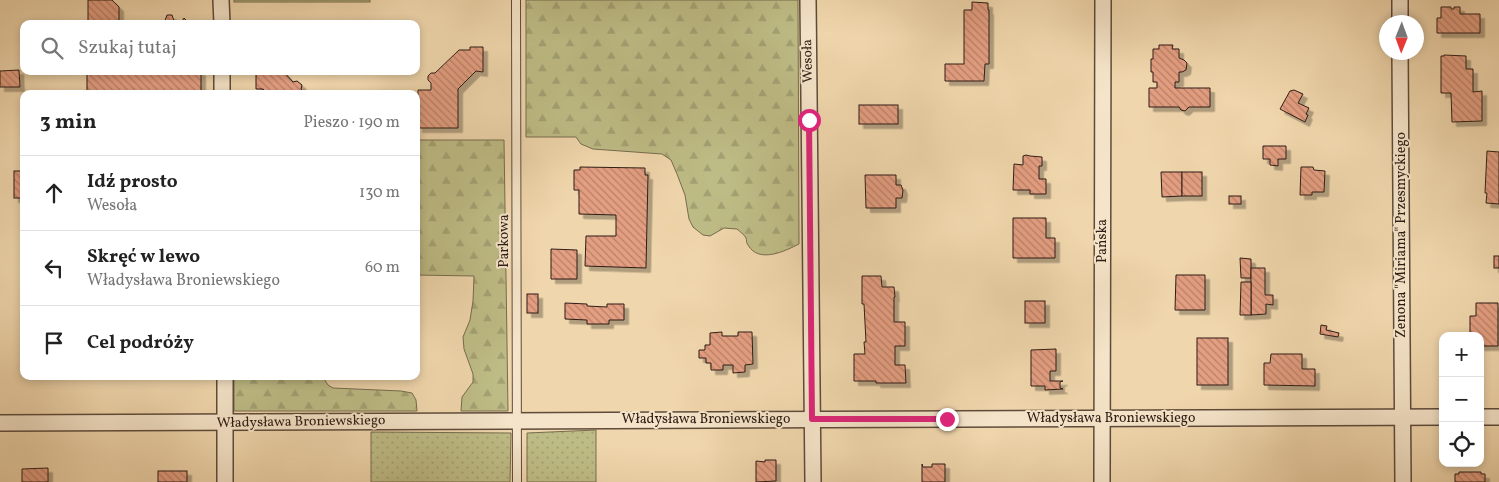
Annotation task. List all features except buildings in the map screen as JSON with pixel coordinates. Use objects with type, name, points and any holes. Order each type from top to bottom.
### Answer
[{"type":"street","points":[[221,0],[222,20]]},
{"type":"street","name":"Wesoła","points":[[808,0],[813,482]]},
{"type":"street","name":"Pańska","points":[[1102,482],[1103,0]]},
{"type":"street","points":[[1400,0],[1400,15]]},
{"type":"street","name":"Zenona \"Miriama\" Przesmyckiego","points":[[1400,60],[1403,482]]},
{"type":"street","points":[[222,75],[222,90]]},
{"type":"street","points":[[225,380],[226,482]]},
{"type":"street","name":"Władysława Broniewskiego","points":[[0,423],[1439,417]]},
{"type":"street","points":[[1484,417],[1499,417]]},
{"type":"lane","name":"Parkowa","points":[[516,0],[518,482]]},
{"type":"green space","points":[[234,0],[370,0],[370,2],[234,2]]},
{"type":"green space","points":[[526,0],[798,0],[799,244],[787,250],[765,255],[753,251],[747,244],[745,237],[737,229],[724,228],[710,236],[703,235],[693,227],[689,219],[685,195],[671,160],[662,154],[593,149],[581,144],[576,137],[526,137]]},
{"type":"green space","points":[[420,140],[504,140],[508,411],[461,411],[462,397],[473,382],[473,374],[464,349],[463,337],[470,320],[474,276],[420,275]]},
{"type":"green space","points":[[234,380],[325,380],[333,388],[412,393],[416,400],[417,411],[234,411]]},
{"type":"green space","points":[[596,430],[596,482],[527,482],[527,433]]},
{"type":"green space","points":[[371,432],[511,433],[510,482],[371,482]]},
{"type":"route","points":[[809,120],[812,419],[947,419]]}]
